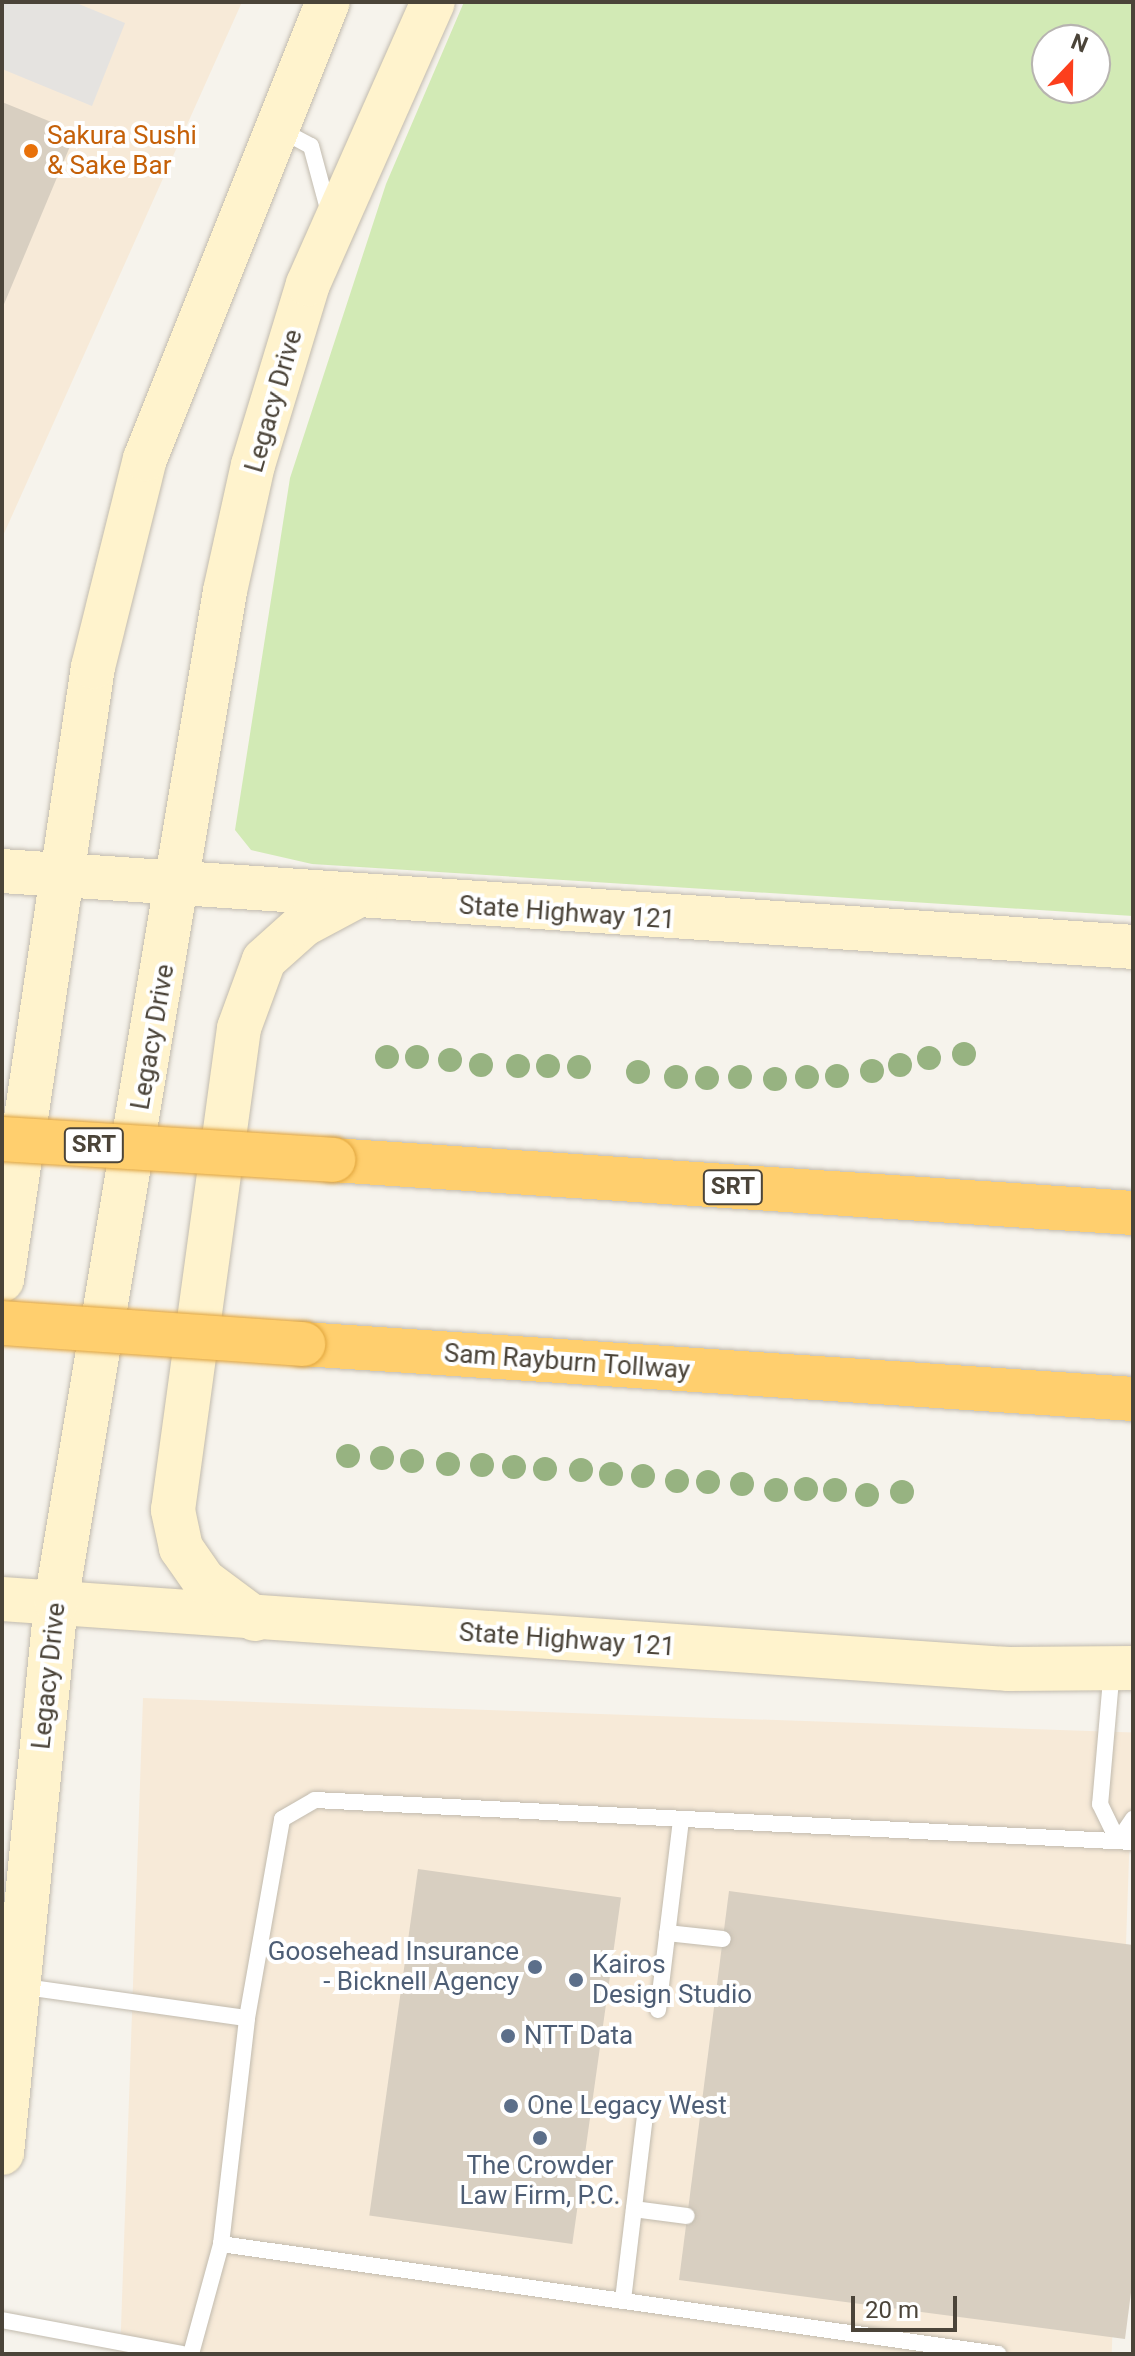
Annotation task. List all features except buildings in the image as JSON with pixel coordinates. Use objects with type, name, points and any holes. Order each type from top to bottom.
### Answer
[{"type":"highway","name":"SRT","points":[[2,1139],[1133,1213]]},
{"type":"highway","name":"Sam Rayburn Tollway","points":[[2,1323],[1133,1399]]},
{"type":"highway","points":[[970,1389],[1133,1421]]},
{"type":"main road","points":[[2,1280],[93,667],[145,459],[328,2]]},
{"type":"main road","name":"Legacy Drive","points":[[2,2153],[56,1602],[179,887],[225,591],[253,465],[308,284],[433,2]]},
{"type":"main road","name":"State Highway 121","points":[[2,871],[179,887],[1133,947]]},
{"type":"main road","points":[[255,1619],[204,1581],[181,1548],[173,1510],[234,1059],[248,993],[264,960],[303,925],[355,897]]},
{"type":"main road","name":"State Highway 121","points":[[2,1599],[255,1619],[1009,1669],[1123,1667]]},
{"type":"lane","points":[[276,127],[311,146],[330,201],[308,284]]},
{"type":"lane","points":[[1123,1667],[1100,1804],[1126,1842]]},
{"type":"lane","points":[[191,2354],[221,2244],[247,2018],[282,1819],[315,1800],[1126,1842]]},
{"type":"lane","points":[[1126,1842],[1133,1819]]},
{"type":"lane","points":[[658,2010],[681,1820]]},
{"type":"lane","points":[[667,1933],[723,1939]]},
{"type":"lane","points":[[16,1986],[247,2018]]},
{"type":"lane","points":[[623,2300],[645,2116]]},
{"type":"lane","points":[[634,2209],[687,2216]]},
{"type":"lane","points":[[221,2244],[998,2354]]},
{"type":"lane","points":[[2,2320],[182,2354]]},
{"type":"shaded area","points":[[2,2],[242,2],[2,538]]},
{"type":"shaded area","points":[[2,2],[74,2],[125,23],[92,106],[2,69]]},
{"type":"shaded area","points":[[143,1698],[1133,1733],[1112,2354],[120,2354]]},
{"type":"green space","points":[[464,2],[1133,2],[1133,916],[312,864],[251,850],[235,830],[290,478],[386,184]]},
{"type":"place","name":"Sakura Sushi & Sake Bar","points":[[31,151]]},
{"type":"place","name":"Goosehead Insurance - Bicknell Agency","points":[[535,1967]]},
{"type":"place","name":"Kairos Design Studio","points":[[576,1980]]},
{"type":"place","name":"NTT Data","points":[[508,2036]]},
{"type":"place","name":"One Legacy West","points":[[511,2106]]},
{"type":"place","name":"The Crowder Law Firm, P.C.","points":[[540,2138]]}]
